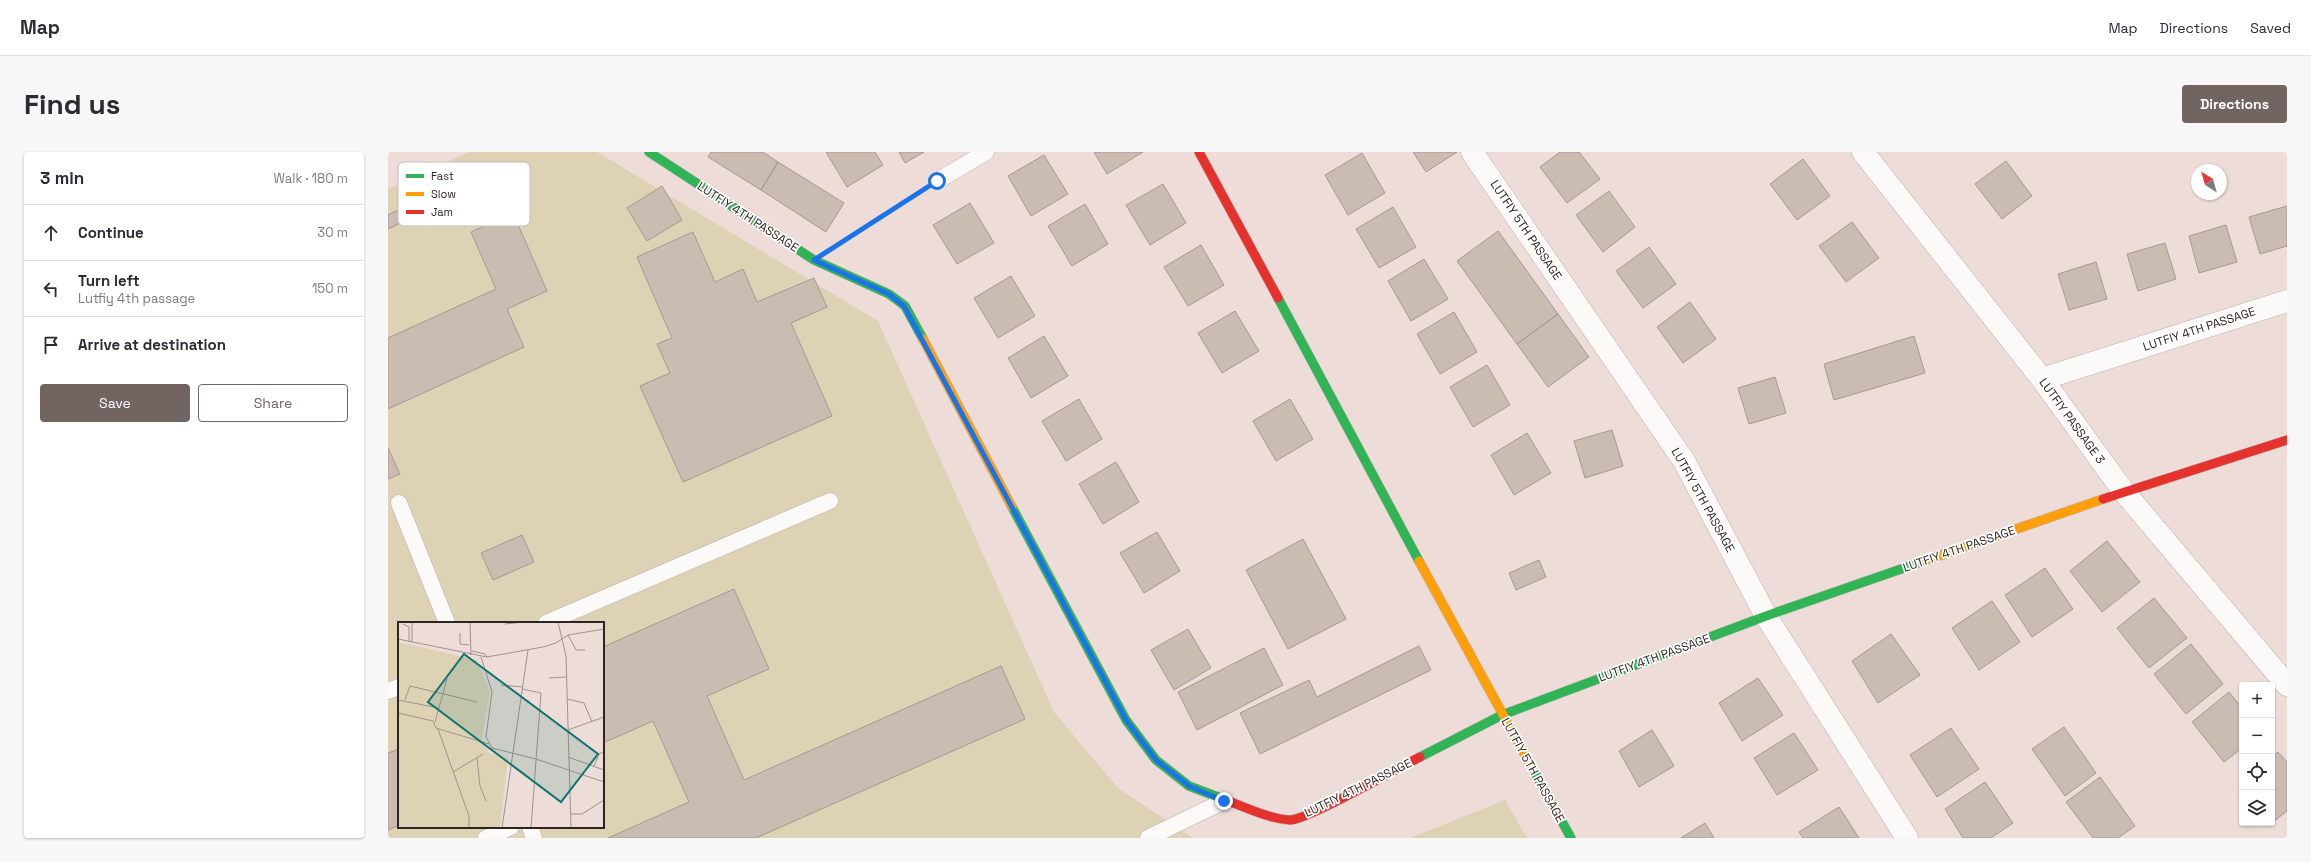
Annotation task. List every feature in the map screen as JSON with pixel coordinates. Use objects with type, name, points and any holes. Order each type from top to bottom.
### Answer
[{"type":"street","name":"LUTFIY 4TH PASSAGE","points":[[649,152],[814,260],[889,294],[904,306],[1126,720],[1156,760],[1189,786],[1224,801],[1256,812],[1291,820],[1311,813],[1502,715],[1766,616],[2124,492],[2287,440]]},
{"type":"street","name":"LUTFIY 5TH PASSAGE","points":[[1199,152],[1502,715],[1571,838]]},
{"type":"street","name":"LUTFIY 5TH PASSAGE","points":[[1472,152],[1684,461],[1766,616],[1907,838]]},
{"type":"street","name":"LUTFIY PASSAGE 3","points":[[1863,152],[2042,379],[2124,492],[2287,684]]},
{"type":"street","name":"LUTFIY 4TH PASSAGE","points":[[2042,379],[2287,301]]},
{"type":"lane","points":[[937,181],[986,152]]},
{"type":"lane","points":[[548,622],[830,501]]},
{"type":"lane","points":[[399,503],[447,622]]},
{"type":"lane","points":[[388,691],[398,686]]},
{"type":"lane","points":[[1148,838],[1224,801]]},
{"type":"lane","points":[[486,838],[509,828]]},
{"type":"lane","points":[[530,828],[534,838]]},
{"type":"path","points":[[814,260],[937,181]]},
{"type":"shaded area","points":[[469,152],[597,152],[878,321],[1054,712],[1118,788],[1193,838],[388,838],[388,189],[398,184],[398,226],[530,226],[530,162],[447,162]]},
{"type":"shaded area","points":[[1505,800],[1527,838],[1410,838]]},
{"type":"building","points":[[711,152],[763,152],[778,162],[761,190],[708,157]]},
{"type":"building","points":[[826,152],[875,152],[883,165],[847,187]]},
{"type":"building","points":[[899,152],[924,152],[905,163]]},
{"type":"building","points":[[1094,152],[1143,152],[1107,174]]},
{"type":"building","points":[[1413,152],[1457,152],[1426,172]]},
{"type":"building","points":[[1560,152],[1579,152],[1600,179],[1567,203],[1540,167]]},
{"type":"building","points":[[1362,153],[1385,193],[1348,215],[1325,175]]},
{"type":"building","points":[[1044,155],[1068,194],[1031,216],[1008,176]]},
{"type":"building","points":[[1803,159],[1830,196],[1797,220],[1770,184]]},
{"type":"building","points":[[2006,161],[2032,196],[2002,219],[1975,184]]},
{"type":"building","points":[[778,162],[844,203],[826,232],[761,190]]},
{"type":"building","points":[[1163,184],[1186,223],[1150,245],[1126,205]]},
{"type":"building","points":[[662,186],[682,220],[647,241],[627,208]]},
{"type":"building","points":[[1609,191],[1635,227],[1603,252],[1576,215]]},
{"type":"building","points":[[970,203],[994,243],[957,264],[933,225]]},
{"type":"building","points":[[1085,204],[1108,244],[1072,266],[1048,226]]},
{"type":"building","points":[[2287,206],[2287,246],[2260,254],[2249,217]]},
{"type":"building","points":[[1393,207],[1416,247],[1379,268],[1356,229]]},
{"type":"building","points":[[398,210],[398,224],[388,229],[388,215]]},
{"type":"building","points":[[1852,222],[1879,258],[1846,282],[1819,246]]},
{"type":"building","points":[[2226,225],[2237,262],[2199,273],[2189,236]]},
{"type":"building","points":[[484,226],[519,226],[547,291],[507,309],[524,347],[388,409],[388,338],[496,289],[471,232]]},
{"type":"building","points":[[1498,231],[1558,314],[1517,344],[1457,261]]},
{"type":"building","points":[[693,232],[715,282],[743,269],[757,302],[814,278],[827,307],[791,323],[832,416],[683,482],[640,386],[670,373],[657,344],[672,338],[637,257]]},
{"type":"building","points":[[2165,243],[2176,279],[2138,291],[2127,254]]},
{"type":"building","points":[[1201,245],[1224,285],[1188,306],[1164,267]]},
{"type":"building","points":[[1649,247],[1676,284],[1643,308],[1616,271]]},
{"type":"building","points":[[1424,259],[1448,299],[1411,321],[1388,281]]},
{"type":"building","points":[[2096,262],[2107,299],[2069,310],[2058,274]]},
{"type":"building","points":[[1011,276],[1035,316],[998,338],[974,298]]},
{"type":"building","points":[[1690,302],[1716,339],[1683,363],[1657,327]]},
{"type":"building","points":[[1235,311],[1259,351],[1222,373],[1198,333]]},
{"type":"building","points":[[1454,312],[1477,352],[1440,374],[1417,334]]},
{"type":"building","points":[[1558,314],[1589,357],[1548,387],[1517,344]]},
{"type":"building","points":[[1044,336],[1068,376],[1031,398],[1008,358]]},
{"type":"building","points":[[1914,336],[1925,373],[1834,400],[1824,364]]},
{"type":"building","points":[[1487,365],[1510,405],[1473,427],[1450,387]]},
{"type":"building","points":[[1775,377],[1786,413],[1749,424],[1738,388]]},
{"type":"building","points":[[1079,399],[1102,439],[1066,461],[1042,421]]},
{"type":"building","points":[[1290,399],[1313,439],[1276,461],[1253,421]]},
{"type":"building","points":[[1612,430],[1623,466],[1585,478],[1574,441]]},
{"type":"building","points":[[1527,433],[1551,473],[1514,495],[1491,455]]},
{"type":"building","points":[[388,448],[400,474],[388,479]]},
{"type":"building","points":[[1116,462],[1139,502],[1103,524],[1079,484]]},
{"type":"building","points":[[1157,532],[1180,571],[1144,593],[1120,553]]},
{"type":"building","points":[[522,535],[534,562],[493,580],[481,553]]},
{"type":"building","points":[[1303,539],[1346,619],[1288,649],[1246,570]]},
{"type":"building","points":[[2107,541],[2140,582],[2102,612],[2070,571]]},
{"type":"building","points":[[1539,560],[1546,577],[1516,590],[1509,573]]},
{"type":"building","points":[[2045,568],[2073,609],[2032,637],[2005,595]]},
{"type":"building","points":[[734,589],[769,669],[707,696],[744,780],[1001,666],[1025,719],[756,838],[608,838],[689,802],[653,721],[604,743],[604,647]]},
{"type":"building","points":[[2154,598],[2187,638],[2149,668],[2117,628]]},
{"type":"building","points":[[1992,601],[2020,642],[1979,670],[1952,628]]},
{"type":"building","points":[[1188,629],[1211,668],[1174,690],[1151,650]]},
{"type":"building","points":[[1891,634],[1920,675],[1878,703],[1852,661]]},
{"type":"building","points":[[2191,644],[2223,684],[2186,714],[2154,674]]},
{"type":"building","points":[[1419,646],[1431,670],[1260,754],[1240,713],[1309,680],[1317,697]]},
{"type":"building","points":[[1264,648],[1283,685],[1197,730],[1178,692]]},
{"type":"building","points":[[1758,678],[1783,715],[1742,741],[1719,703]]},
{"type":"building","points":[[2229,692],[2239,704],[2239,750],[2224,762],[2192,722]]},
{"type":"building","points":[[2064,727],[2096,773],[2065,796],[2032,749]]},
{"type":"building","points":[[1951,728],[1979,769],[1937,797],[1910,755]]},
{"type":"building","points":[[1652,730],[1674,766],[1639,787],[1619,751]]},
{"type":"building","points":[[1794,733],[1818,770],[1777,795],[1754,758]]},
{"type":"building","points":[[398,749],[398,825],[388,830],[388,753]]},
{"type":"building","points":[[2278,752],[2287,762],[2287,811],[2275,820],[2275,790],[2275,754]]},
{"type":"building","points":[[2100,777],[2135,826],[2118,838],[2093,838],[2066,802]]},
{"type":"building","points":[[1985,782],[2013,823],[1991,838],[1963,838],[1945,809]]},
{"type":"building","points":[[1839,807],[1859,838],[1803,838],[1799,832]]},
{"type":"building","points":[[1705,823],[1714,838],[1681,838]]},
{"type":"traffic: fast","points":[[649,152],[814,260],[889,294],[905,306],[923,339]]},
{"type":"traffic: fast","points":[[1278,298],[1419,561]]},
{"type":"traffic: fast","points":[[1012,507],[1126,720],[1156,760],[1189,786],[1231,802]]},
{"type":"traffic: fast","points":[[1420,757],[1502,715],[1766,616],[1927,560]]},
{"type":"traffic: fast","points":[[1530,764],[1571,838]]},
{"type":"traffic: slow","points":[[923,339],[1012,507]]},
{"type":"traffic: slow","points":[[1927,560],[2103,499]]},
{"type":"traffic: slow","points":[[1419,561],[1530,764]]},
{"type":"traffic: jam","points":[[1199,152],[1278,298]]},
{"type":"traffic: jam","points":[[2103,499],[2287,440]]},
{"type":"traffic: jam","points":[[1231,802],[1275,818],[1290,820],[1300,818],[1353,793],[1420,757]]},
{"type":"route","points":[[937,181],[814,260],[889,294],[904,306],[1126,720],[1156,760],[1189,786],[1224,801]]}]
